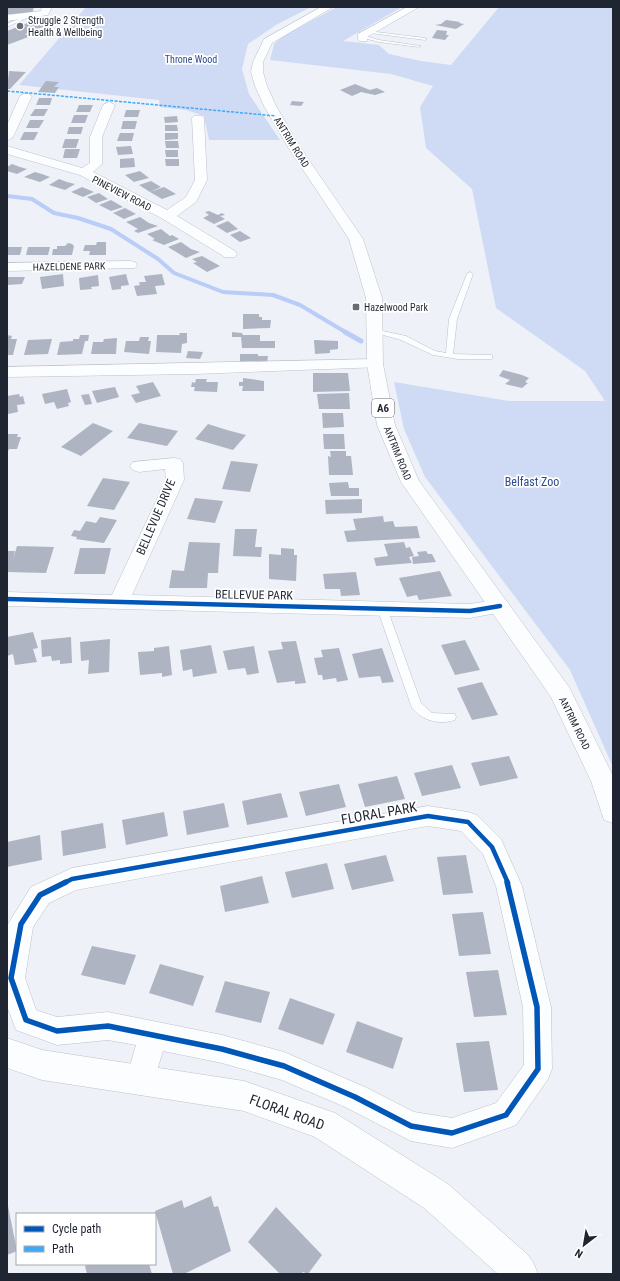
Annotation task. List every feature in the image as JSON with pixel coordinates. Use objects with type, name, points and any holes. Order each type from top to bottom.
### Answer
[{"type":"main road","name":"ANTRIM ROAD","points":[[328,7],[272,38],[261,53],[257,72],[261,86],[270,106],[294,147],[356,239],[374,298],[373,331],[375,364],[386,425],[410,482],[561,693],[603,781],[613,812]]},
{"type":"main road","name":"FLORAL ROAD","points":[[7,1053],[42,1064],[244,1096],[324,1124],[376,1156],[436,1196],[521,1274]]},
{"type":"street","points":[[7,18],[27,17],[42,14],[45,13],[47,7]]},
{"type":"street","points":[[364,36],[414,7]]},
{"type":"street","points":[[7,137],[26,96]]},
{"type":"street","points":[[84,172],[96,164],[96,137],[109,105]]},
{"type":"street","points":[[168,216],[191,199],[201,180],[198,118]]},
{"type":"street","name":"PINEVIEW ROAD","points":[[7,150],[84,172],[168,216],[230,254]]},
{"type":"street","name":"HAZELDENE PARK","points":[[7,267],[130,265]]},
{"type":"street","points":[[7,372],[375,364]]},
{"type":"street","name":"BELLEVUE DRIVE","points":[[119,601],[175,480],[174,463],[139,466]]},
{"type":"street","name":"BELLEVUE PARK","points":[[7,599],[470,611],[500,606]]},
{"type":"street","name":"FLORAL PARK","points":[[428,816],[468,822],[492,846],[508,886],[537,1007],[538,1069],[506,1115],[452,1133],[411,1126],[355,1097],[284,1066],[222,1049],[153,1034],[108,1026],[57,1031],[26,1020],[11,978],[21,924],[40,895],[72,879],[428,816]]},
{"type":"street","points":[[141,1080],[153,1034]]},
{"type":"lane","points":[[7,26],[27,17]]},
{"type":"lane","points":[[364,36],[425,39]]},
{"type":"lane","points":[[364,36],[379,41],[419,46]]},
{"type":"lane","points":[[449,356],[453,319],[470,274]]},
{"type":"lane","points":[[373,331],[403,338],[433,353],[449,356],[489,357]]},
{"type":"lane","points":[[382,608],[416,705],[422,714],[433,718],[451,717]]},
{"type":"green space","name":"Throne Wood","points":[[86,7],[311,7],[276,25],[248,44],[242,69],[249,94],[280,140],[209,140],[204,116],[186,110],[160,107],[159,100],[19,85]]},
{"type":"green space","name":"Belfast Zoo","points":[[337,7],[402,7],[343,41],[379,45],[389,54],[421,61],[451,65],[499,7],[613,7],[613,767],[570,670],[425,477],[404,429],[394,382],[509,401],[605,401],[585,371],[496,308],[472,189],[426,148],[420,107],[433,86],[391,74],[270,60],[274,44],[283,36]]},
{"type":"building","points":[[7,7],[34,7],[32,14],[7,14]]},
{"type":"building","points":[[35,20],[50,24],[25,34],[31,36],[7,45],[7,31]]},
{"type":"building","points":[[446,20],[464,24],[456,29],[435,25],[441,24]]},
{"type":"building","points":[[437,30],[447,31],[446,35],[449,35],[445,40],[432,38]]},
{"type":"building","points":[[9,71],[26,72],[10,89],[7,89]]},
{"type":"building","points":[[46,81],[59,82],[54,87],[59,87],[55,93],[38,92]]},
{"type":"building","points":[[355,84],[370,90],[377,88],[385,92],[375,95],[361,92],[352,96],[340,90]]},
{"type":"building","points":[[39,98],[52,98],[50,105],[36,105]]},
{"type":"building","points":[[292,101],[304,102],[301,106],[290,105]]},
{"type":"building","points":[[79,105],[93,105],[90,112],[76,112]]},
{"type":"building","points":[[35,109],[48,109],[44,116],[30,116]]},
{"type":"building","points":[[126,110],[140,110],[138,117],[124,117]]},
{"type":"building","points":[[74,115],[88,115],[85,123],[71,123]]},
{"type":"building","points":[[177,116],[178,122],[165,123],[164,117]]},
{"type":"building","points":[[30,120],[44,120],[39,128],[26,128]]},
{"type":"building","points":[[123,121],[137,121],[135,129],[121,129]]},
{"type":"building","points":[[165,125],[177,125],[178,131],[165,131]]},
{"type":"building","points":[[69,127],[83,127],[81,134],[67,134]]},
{"type":"building","points":[[24,132],[38,132],[34,140],[20,140]]},
{"type":"building","points":[[120,133],[134,133],[132,141],[117,141]]},
{"type":"building","points":[[165,133],[178,133],[178,139],[165,140]]},
{"type":"building","points":[[65,139],[79,139],[76,148],[62,148]]},
{"type":"building","points":[[165,141],[178,141],[179,148],[166,148]]},
{"type":"building","points":[[131,146],[133,154],[118,155],[116,147]]},
{"type":"building","points":[[65,149],[80,149],[77,158],[63,158]]},
{"type":"building","points":[[165,150],[178,150],[178,157],[166,157]]},
{"type":"building","points":[[134,158],[135,167],[120,168],[120,159]]},
{"type":"building","points":[[165,159],[179,159],[179,166],[166,166]]},
{"type":"building","points":[[12,164],[27,169],[17,174],[7,171],[7,167]]},
{"type":"building","points":[[140,171],[149,178],[134,182],[125,175]]},
{"type":"building","points":[[35,172],[50,177],[40,182],[24,177]]},
{"type":"building","points":[[59,179],[75,184],[65,190],[49,185]]},
{"type":"building","points":[[151,181],[161,187],[150,192],[139,185]]},
{"type":"building","points":[[82,187],[94,192],[83,197],[71,192]]},
{"type":"building","points":[[164,187],[176,194],[162,199],[150,192]]},
{"type":"building","points":[[99,193],[108,199],[96,203],[87,197]]},
{"type":"building","points":[[111,200],[123,207],[111,211],[99,205]]},
{"type":"building","points":[[125,208],[136,214],[124,219],[113,213]]},
{"type":"building","points":[[209,211],[218,215],[222,213],[225,215],[220,216],[225,219],[214,224],[203,218],[209,215],[205,212]]},
{"type":"building","points":[[140,217],[149,223],[158,226],[138,233],[134,231],[138,229],[126,222]]},
{"type":"building","points":[[228,221],[238,229],[227,233],[216,226]]},
{"type":"building","points":[[161,229],[170,236],[172,235],[179,239],[164,245],[152,240],[155,239],[147,234]]},
{"type":"building","points":[[240,231],[251,238],[240,242],[230,235]]},
{"type":"building","points":[[97,242],[106,242],[106,255],[89,255],[90,251],[83,251],[85,245],[96,245]]},
{"type":"building","points":[[181,242],[191,249],[200,252],[186,258],[168,247]]},
{"type":"building","points":[[68,243],[74,246],[72,255],[52,255],[53,249],[57,249],[57,246],[65,246]]},
{"type":"building","points":[[7,247],[22,247],[20,255],[7,255]]},
{"type":"building","points":[[28,247],[50,247],[48,255],[26,255]]},
{"type":"building","points":[[202,256],[220,266],[207,272],[193,263],[197,262],[192,259]]},
{"type":"building","points":[[63,274],[64,286],[42,289],[40,277]]},
{"type":"building","points":[[126,274],[129,285],[121,286],[121,289],[112,290],[109,277]]},
{"type":"building","points":[[162,274],[165,285],[155,286],[157,294],[137,296],[134,286],[140,285],[139,282],[146,282],[144,276]]},
{"type":"building","points":[[98,275],[99,286],[91,287],[92,289],[80,290],[79,278]]},
{"type":"building","points":[[7,277],[25,277],[22,284],[7,285]]},
{"type":"building","points":[[243,314],[259,314],[259,317],[262,317],[262,320],[271,320],[270,328],[243,329]]},
{"type":"building","points":[[232,332],[242,333],[243,335],[260,335],[260,341],[275,341],[275,348],[242,348],[241,337],[232,337]]},
{"type":"building","points":[[179,333],[187,333],[187,343],[182,344],[181,353],[156,352],[157,335],[180,335]]},
{"type":"building","points":[[7,335],[12,336],[11,339],[17,339],[13,355],[7,355]]},
{"type":"building","points":[[80,335],[89,335],[88,341],[85,341],[82,354],[57,355],[60,342],[79,339]]},
{"type":"building","points":[[140,337],[149,337],[148,341],[151,341],[149,354],[124,352],[126,341],[139,341]]},
{"type":"building","points":[[117,338],[116,354],[91,354],[93,342],[103,342],[104,339]]},
{"type":"building","points":[[52,339],[48,354],[24,355],[28,340]]},
{"type":"building","points":[[314,340],[338,341],[338,349],[330,350],[330,353],[315,354]]},
{"type":"building","points":[[188,351],[203,352],[200,359],[186,358]]},
{"type":"building","points":[[240,354],[258,354],[258,356],[268,356],[267,363],[240,366]]},
{"type":"building","points":[[503,370],[529,378],[525,382],[528,383],[522,388],[505,384],[510,380],[499,376]]},
{"type":"building","points":[[313,373],[348,373],[350,391],[313,392]]},
{"type":"building","points":[[243,378],[264,381],[264,391],[242,391],[243,386],[239,386],[239,382],[243,382]]},
{"type":"building","points":[[196,379],[207,379],[206,382],[218,382],[217,392],[194,391],[195,387],[191,387],[192,382],[195,383]]},
{"type":"building","points":[[153,382],[161,396],[136,403],[131,395],[140,393],[136,386]]},
{"type":"building","points":[[115,387],[119,397],[97,403],[92,391]]},
{"type":"building","points":[[67,389],[71,402],[68,403],[69,406],[57,409],[54,402],[45,404],[42,394]]},
{"type":"building","points":[[349,393],[350,409],[319,409],[317,394]]},
{"type":"building","points":[[19,394],[20,397],[23,396],[25,404],[17,405],[18,412],[8,414],[7,396]]},
{"type":"building","points":[[89,394],[92,404],[85,405],[81,395]]},
{"type":"building","points":[[322,413],[343,413],[344,427],[323,428]]},
{"type":"building","points":[[93,423],[113,431],[81,456],[61,447]]},
{"type":"building","points":[[139,423],[178,431],[167,446],[127,438]]},
{"type":"building","points":[[208,424],[246,435],[233,450],[195,439]]},
{"type":"building","points":[[7,434],[18,434],[17,437],[21,437],[17,449],[9,449],[7,453]]},
{"type":"building","points":[[323,434],[344,434],[345,449],[324,449]]},
{"type":"building","points":[[330,451],[346,451],[346,456],[351,456],[353,475],[329,475],[328,456],[331,457]]},
{"type":"building","points":[[231,461],[258,464],[250,492],[222,489]]},
{"type":"building","points":[[103,478],[130,482],[114,510],[87,506]]},
{"type":"building","points":[[348,482],[349,488],[359,488],[359,496],[331,496],[329,483]]},
{"type":"building","points":[[195,498],[223,501],[215,523],[187,519]]},
{"type":"building","points":[[362,499],[362,513],[326,514],[325,500]]},
{"type":"building","points":[[383,516],[384,522],[393,521],[395,527],[417,526],[420,538],[347,542],[344,531],[356,530],[353,519]]},
{"type":"building","points":[[100,517],[117,520],[104,543],[76,539],[77,537],[71,536],[74,530],[80,531],[86,521],[96,523]]},
{"type":"building","points":[[235,529],[257,529],[255,547],[262,547],[261,557],[233,556]]},
{"type":"building","points":[[189,542],[220,543],[218,573],[208,573],[207,588],[169,588],[172,570],[184,571]]},
{"type":"building","points":[[404,542],[406,548],[410,547],[414,556],[409,557],[412,563],[376,566],[374,558],[388,556],[384,544]]},
{"type":"building","points":[[17,546],[54,547],[46,573],[7,572],[7,551],[15,551],[13,560]]},
{"type":"building","points":[[80,548],[111,548],[105,574],[74,574]]},
{"type":"building","points":[[281,548],[294,549],[294,555],[297,555],[296,581],[269,579],[269,554],[281,555]]},
{"type":"building","points":[[426,551],[428,554],[432,554],[436,562],[413,564],[412,557],[419,556],[417,552]]},
{"type":"building","points":[[440,571],[452,596],[419,600],[417,595],[407,597],[399,578]]},
{"type":"building","points":[[356,572],[360,595],[341,596],[340,589],[325,589],[323,574]]},
{"type":"building","points":[[33,632],[38,648],[33,649],[37,662],[15,665],[13,654],[7,656],[7,637]]},
{"type":"building","points":[[71,637],[72,663],[60,664],[60,660],[52,661],[51,656],[42,657],[41,640]]},
{"type":"building","points":[[110,639],[109,672],[88,674],[89,660],[81,661],[80,642]]},
{"type":"building","points":[[465,640],[480,670],[455,675],[441,645]]},
{"type":"building","points":[[296,641],[306,683],[295,684],[295,681],[277,683],[268,651],[283,649],[281,642]]},
{"type":"building","points":[[211,645],[217,673],[193,677],[192,669],[183,671],[180,650]]},
{"type":"building","points":[[169,646],[172,675],[162,677],[162,673],[140,675],[138,652],[154,651],[154,648]]},
{"type":"building","points":[[254,646],[259,673],[247,675],[245,668],[228,670],[223,651]]},
{"type":"building","points":[[339,648],[348,680],[337,682],[336,678],[323,680],[322,675],[318,675],[314,658],[323,657],[321,650]]},
{"type":"building","points":[[382,648],[394,682],[382,683],[380,676],[359,678],[352,654]]},
{"type":"building","points":[[482,682],[498,715],[472,720],[457,688]]},
{"type":"building","points":[[509,756],[518,778],[480,786],[471,763]]},
{"type":"building","points":[[452,765],[461,788],[422,796],[414,773]]},
{"type":"building","points":[[397,776],[405,799],[365,807],[358,784]]},
{"type":"building","points":[[339,784],[346,807],[306,816],[299,792]]},
{"type":"building","points":[[281,793],[288,817],[247,825],[242,801]]},
{"type":"building","points":[[224,803],[229,827],[187,835],[183,811]]},
{"type":"building","points":[[164,812],[168,836],[126,845],[122,820]]},
{"type":"building","points":[[103,823],[106,848],[63,856],[61,831]]},
{"type":"building","points":[[40,835],[42,860],[7,867],[7,842]]},
{"type":"building","points":[[386,855],[394,881],[352,890],[344,864]]},
{"type":"building","points":[[466,855],[473,893],[443,895],[437,857]]},
{"type":"building","points":[[327,863],[334,889],[292,898],[285,872]]},
{"type":"building","points":[[262,876],[269,903],[225,912],[220,886]]},
{"type":"building","points":[[483,912],[491,954],[459,956],[452,914]]},
{"type":"building","points":[[92,946],[136,955],[125,985],[81,975]]},
{"type":"building","points":[[160,964],[204,976],[193,1006],[149,993]]},
{"type":"building","points":[[498,970],[507,1015],[474,1017],[466,972]]},
{"type":"building","points":[[225,981],[270,992],[261,1023],[215,1012]]},
{"type":"building","points":[[290,998],[335,1014],[323,1045],[278,1029]]},
{"type":"building","points":[[357,1021],[403,1038],[393,1069],[346,1052]]},
{"type":"building","points":[[489,1041],[498,1090],[464,1092],[456,1043]]},
{"type":"building","points":[[211,1196],[214,1207],[218,1206],[231,1251],[184,1274],[173,1274],[155,1211],[182,1200],[184,1208]]},
{"type":"building","points":[[7,1201],[16,1251],[7,1255]]},
{"type":"building","points":[[276,1207],[322,1255],[308,1274],[303,1272],[301,1274],[280,1274],[248,1242]]},
{"type":"building","points":[[149,1265],[152,1274],[87,1274],[85,1266]]},
{"type":"waterway","points":[[7,196],[32,199],[54,213],[78,218],[111,229],[158,259],[174,273],[223,292],[273,295],[300,305],[347,333]]},
{"type":"waterway","points":[[345,332],[361,341]]},
{"type":"marked path","points":[[7,91],[276,116]]},
{"type":"cycle path","points":[[7,599],[470,611],[500,606]]},
{"type":"cycle path","points":[[428,816],[468,822],[492,847],[509,886],[537,1007],[538,1069],[506,1115],[452,1133],[411,1126],[355,1097],[284,1066],[222,1049],[108,1026],[57,1031],[26,1020],[11,978],[21,924],[40,895],[72,879],[428,816]]},
{"type":"place","name":"Struggle 2 Strength Health & Wellbeing","points":[[20,26]]},
{"type":"place","name":"Hazelwood Park","points":[[356,307]]}]
